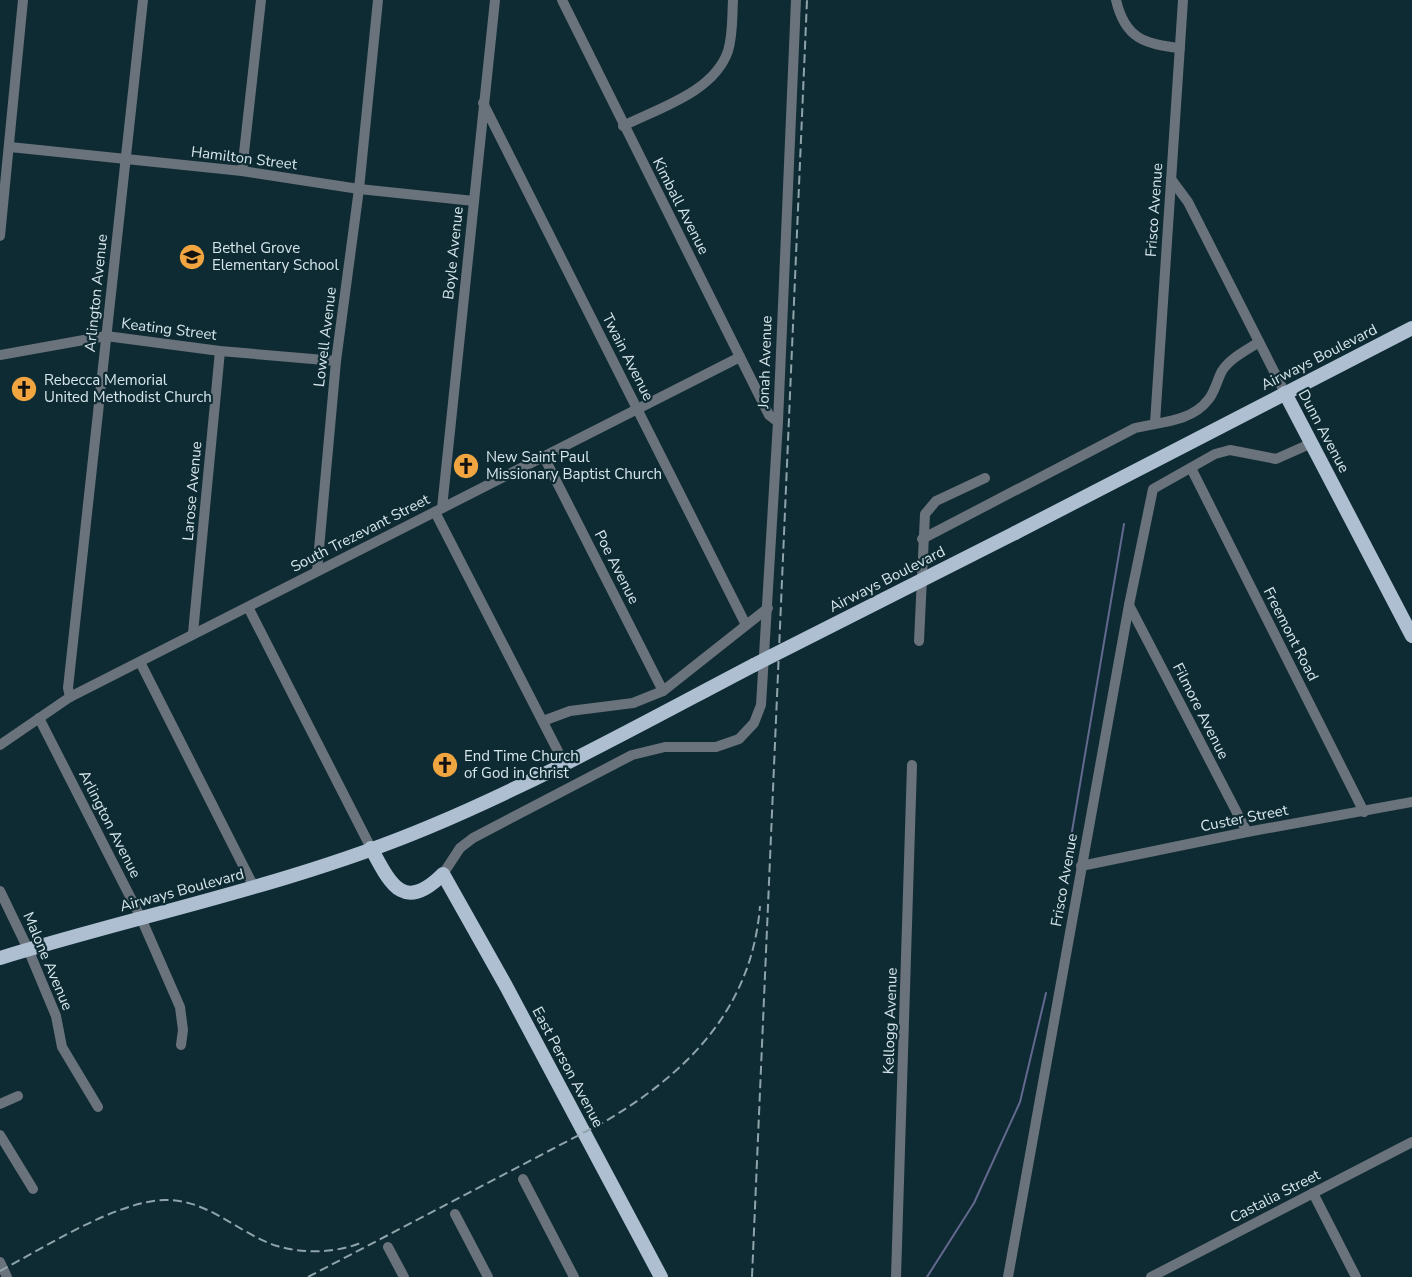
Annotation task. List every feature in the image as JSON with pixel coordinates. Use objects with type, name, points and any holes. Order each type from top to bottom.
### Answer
[{"type":"main road","name":"Airways Boulevard","points":[[0,958],[254,887],[429,827],[564,763],[1412,328]]},
{"type":"main road","name":"Dunn Avenue","points":[[1286,393],[1412,636]]},
{"type":"main road","points":[[371,848],[390,884],[402,891],[419,891],[433,884],[443,874]]},
{"type":"main road","name":"East Person Avenue","points":[[443,874],[506,986],[661,1277]]},
{"type":"street","points":[[0,236],[23,0]]},
{"type":"street","name":"Arlington Avenue","points":[[70,697],[68,688],[143,0]]},
{"type":"street","points":[[242,171],[261,0]]},
{"type":"street","name":"Lowell Avenue","points":[[316,571],[336,361],[359,189],[378,0]]},
{"type":"street","name":"Boyle Avenue","points":[[438,510],[495,0]]},
{"type":"street","name":"Kimball Avenue","points":[[562,0],[769,415],[778,422]]},
{"type":"street","points":[[624,126],[694,90],[712,77],[728,51],[733,0]]},
{"type":"street","name":"Jonah Avenue","points":[[443,874],[460,848],[473,838],[632,755],[665,747],[716,747],[739,739],[754,723],[762,705],[778,422],[796,0]]},
{"type":"street","points":[[1116,0],[1119,14],[1133,33],[1149,45],[1180,48]]},
{"type":"street","name":"Frisco Avenue","points":[[1155,423],[1183,0]]},
{"type":"street","name":"Twain Avenue","points":[[483,103],[746,625]]},
{"type":"street","name":"Hamilton Street","points":[[10,147],[242,171],[359,189],[474,201]]},
{"type":"street","name":"Dunn Avenue","points":[[1171,179],[1188,202],[1286,393]]},
{"type":"street","name":"Keating Street","points":[[0,355],[106,336],[220,351],[336,361]]},
{"type":"street","name":"Airways Boulevard","points":[[922,539],[1136,428],[1155,423],[1169,423],[1207,402],[1223,370],[1236,357],[1259,342]]},
{"type":"street","name":"Larose Avenue","points":[[194,633],[220,351]]},
{"type":"street","name":"South Trezevant Street","points":[[0,745],[70,697],[740,357]]},
{"type":"street","points":[[1191,468],[1215,454],[1230,450],[1276,459],[1312,443]]},
{"type":"street","name":"Poe Avenue","points":[[544,457],[663,691]]},
{"type":"street","name":"Frisco Avenue","points":[[1008,1277],[1129,604],[1153,489],[1191,468]]},
{"type":"street","name":"Freemont Road","points":[[1191,468],[1364,812]]},
{"type":"street","points":[[919,641],[922,539],[925,514],[930,506],[985,478]]},
{"type":"street","points":[[438,510],[564,763]]},
{"type":"street","name":"Filmore Avenue","points":[[1129,604],[1246,832]]},
{"type":"street","points":[[248,607],[371,848]]},
{"type":"street","points":[[543,721],[570,711],[633,703],[663,691],[768,608]]},
{"type":"street","points":[[140,662],[254,887]]},
{"type":"street","name":"Arlington Avenue","points":[[39,718],[141,918],[180,1007],[183,1030],[181,1046]]},
{"type":"street","name":"Kellogg Avenue","points":[[896,1277],[912,765]]},
{"type":"street","name":"Custer Street","points":[[1081,866],[1246,832],[1412,802]]},
{"type":"street","name":"Malone Avenue","points":[[0,891],[28,949],[56,1016],[62,1047],[98,1107]]},
{"type":"street","points":[[0,1104],[18,1096]]},
{"type":"street","points":[[0,1135],[33,1189]]},
{"type":"street","name":"Castalia Street","points":[[1151,1277],[1412,1142]]},
{"type":"street","points":[[523,1179],[573,1277]]},
{"type":"street","points":[[1313,1193],[1356,1277]]},
{"type":"street","points":[[455,1214],[488,1277]]},
{"type":"street","points":[[388,1247],[404,1277]]},
{"type":"street","points":[[0,1262],[7,1277]]},
{"type":"waterway","points":[[1066,867],[1124,524]]},
{"type":"waterway","points":[[927,1277],[974,1203],[1020,1102],[1046,993]]},
{"type":"railway","points":[[752,1277],[807,0]]},
{"type":"railway","points":[[308,1277],[604,1122],[663,1082],[710,1034],[729,1006],[744,976],[754,943],[760,906]]},
{"type":"railway","points":[[0,1271],[102,1217],[145,1203],[164,1200],[195,1205],[263,1240],[287,1249],[332,1250],[363,1242]]},
{"type":"place","name":"Bethel Grove Elementary School","points":[[192,257]]},
{"type":"place","name":"Rebecca Memorial United Methodist Church","points":[[24,389]]},
{"type":"place","name":"New Saint Paul Missionary Baptist Church","points":[[466,466]]},
{"type":"place","name":"End Time Church of God in Christ","points":[[445,765]]}]
